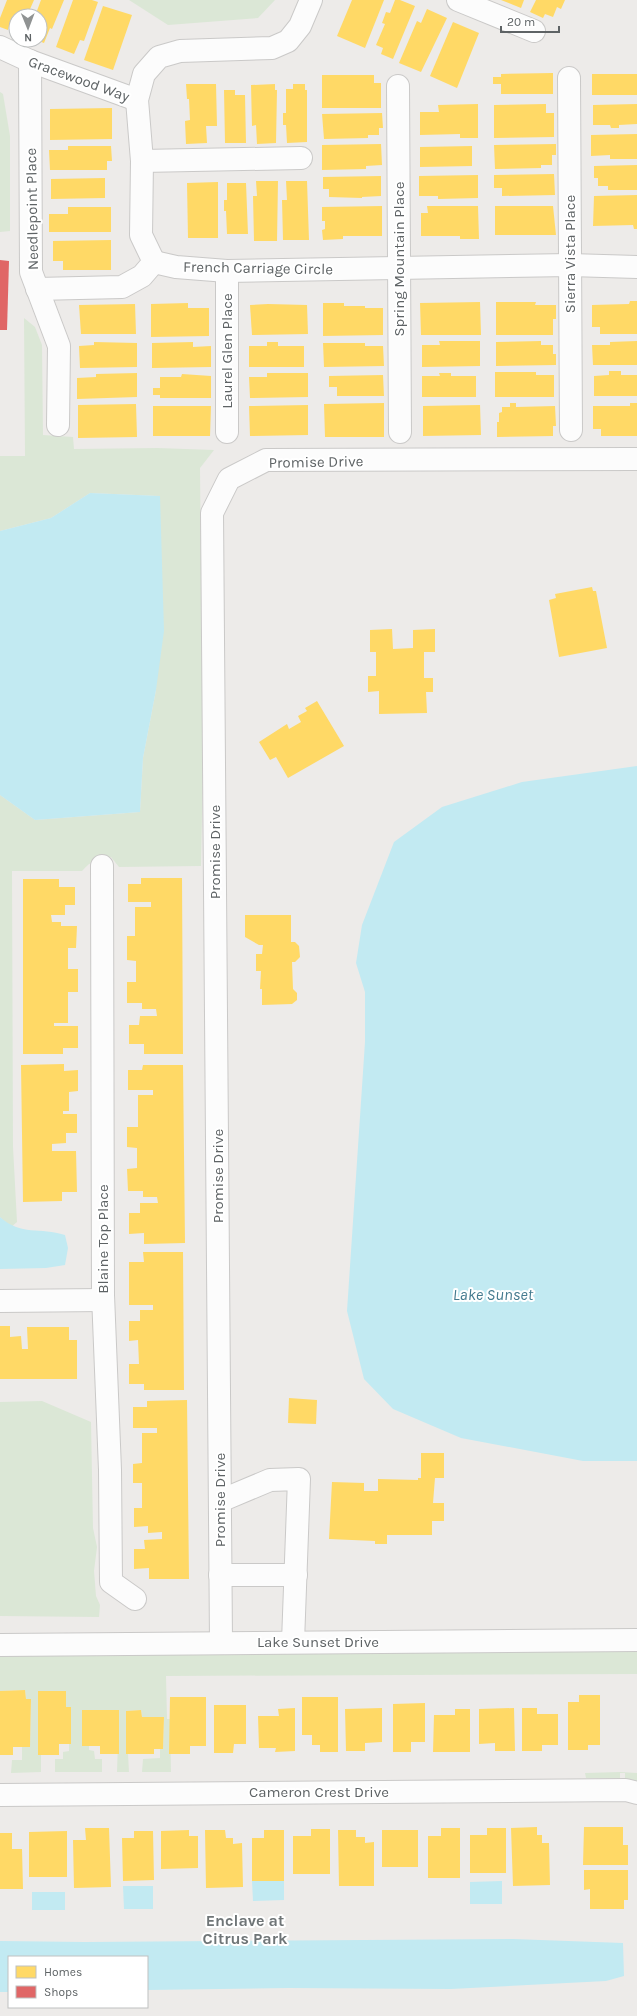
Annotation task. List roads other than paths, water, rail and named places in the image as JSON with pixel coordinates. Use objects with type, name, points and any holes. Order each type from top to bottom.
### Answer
[{"type":"street","points":[[37,289],[122,287],[142,276],[154,262],[141,235],[142,161],[137,100],[144,74],[159,57],[180,51],[272,48],[288,41],[300,26],[311,0]]},
{"type":"street","points":[[458,0],[534,31]]},
{"type":"street","name":"Gracewood Way","points":[[0,47],[30,61],[137,100]]},
{"type":"street","name":"Needlepoint Place","points":[[30,61],[30,250],[32,272],[37,289],[59,346],[58,425]]},
{"type":"street","name":"Sierra Vista Place","points":[[569,78],[571,430]]},
{"type":"street","name":"Spring Mountain Place","points":[[398,86],[400,432]]},
{"type":"street","points":[[142,161],[301,158]]},
{"type":"street","name":"French Carriage Circle","points":[[154,262],[176,267],[227,270],[570,265],[637,267]]},
{"type":"street","name":"Laurel Glen Place","points":[[227,270],[227,432]]},
{"type":"street","name":"Promise Drive","points":[[221,1642],[212,514],[229,479],[266,460],[637,459]]},
{"type":"street","name":"Blaine Top Place","points":[[102,866],[103,1300],[110,1470],[111,1582],[135,1599]]},
{"type":"street","points":[[0,1302],[103,1300]]},
{"type":"street","points":[[220,1501],[270,1480],[299,1479],[293,1642]]},
{"type":"street","points":[[220,1575],[296,1575]]},
{"type":"street","name":"Lake Sunset Drive","points":[[0,1645],[221,1642],[637,1640]]},
{"type":"street","name":"Cameron Crest Drive","points":[[0,1795],[602,1790],[626,1790],[637,1792]]},
{"type":"water","points":[[90,493],[160,496],[164,631],[156,690],[143,758],[140,812],[35,820],[0,795],[0,531],[51,518]]},
{"type":"water","name":"Lake Sunset","points":[[637,766],[637,1461],[583,1461],[461,1438],[393,1409],[364,1379],[347,1311],[365,1042],[365,992],[356,963],[362,925],[394,842],[442,807],[522,782]]},
{"type":"water","points":[[0,1217],[8,1223],[23,1229],[65,1235],[68,1248],[65,1265],[46,1268],[0,1269]]},
{"type":"water","points":[[252,1881],[284,1881],[284,1900],[253,1901]]},
{"type":"water","points":[[502,1881],[502,1904],[470,1904],[470,1882]]},
{"type":"water","points":[[123,1886],[153,1886],[153,1909],[124,1909]]},
{"type":"water","points":[[32,1892],[65,1892],[65,1910],[32,1910]]},
{"type":"water","points":[[513,1939],[623,1943],[624,1976],[606,1981],[451,1989],[289,1988],[148,1990],[148,1956],[8,1956],[8,1992],[0,1992],[0,1941],[85,1942]]},
{"type":"district","name":"Enclave at Citrus Park","points":[[245,1929]]}]
